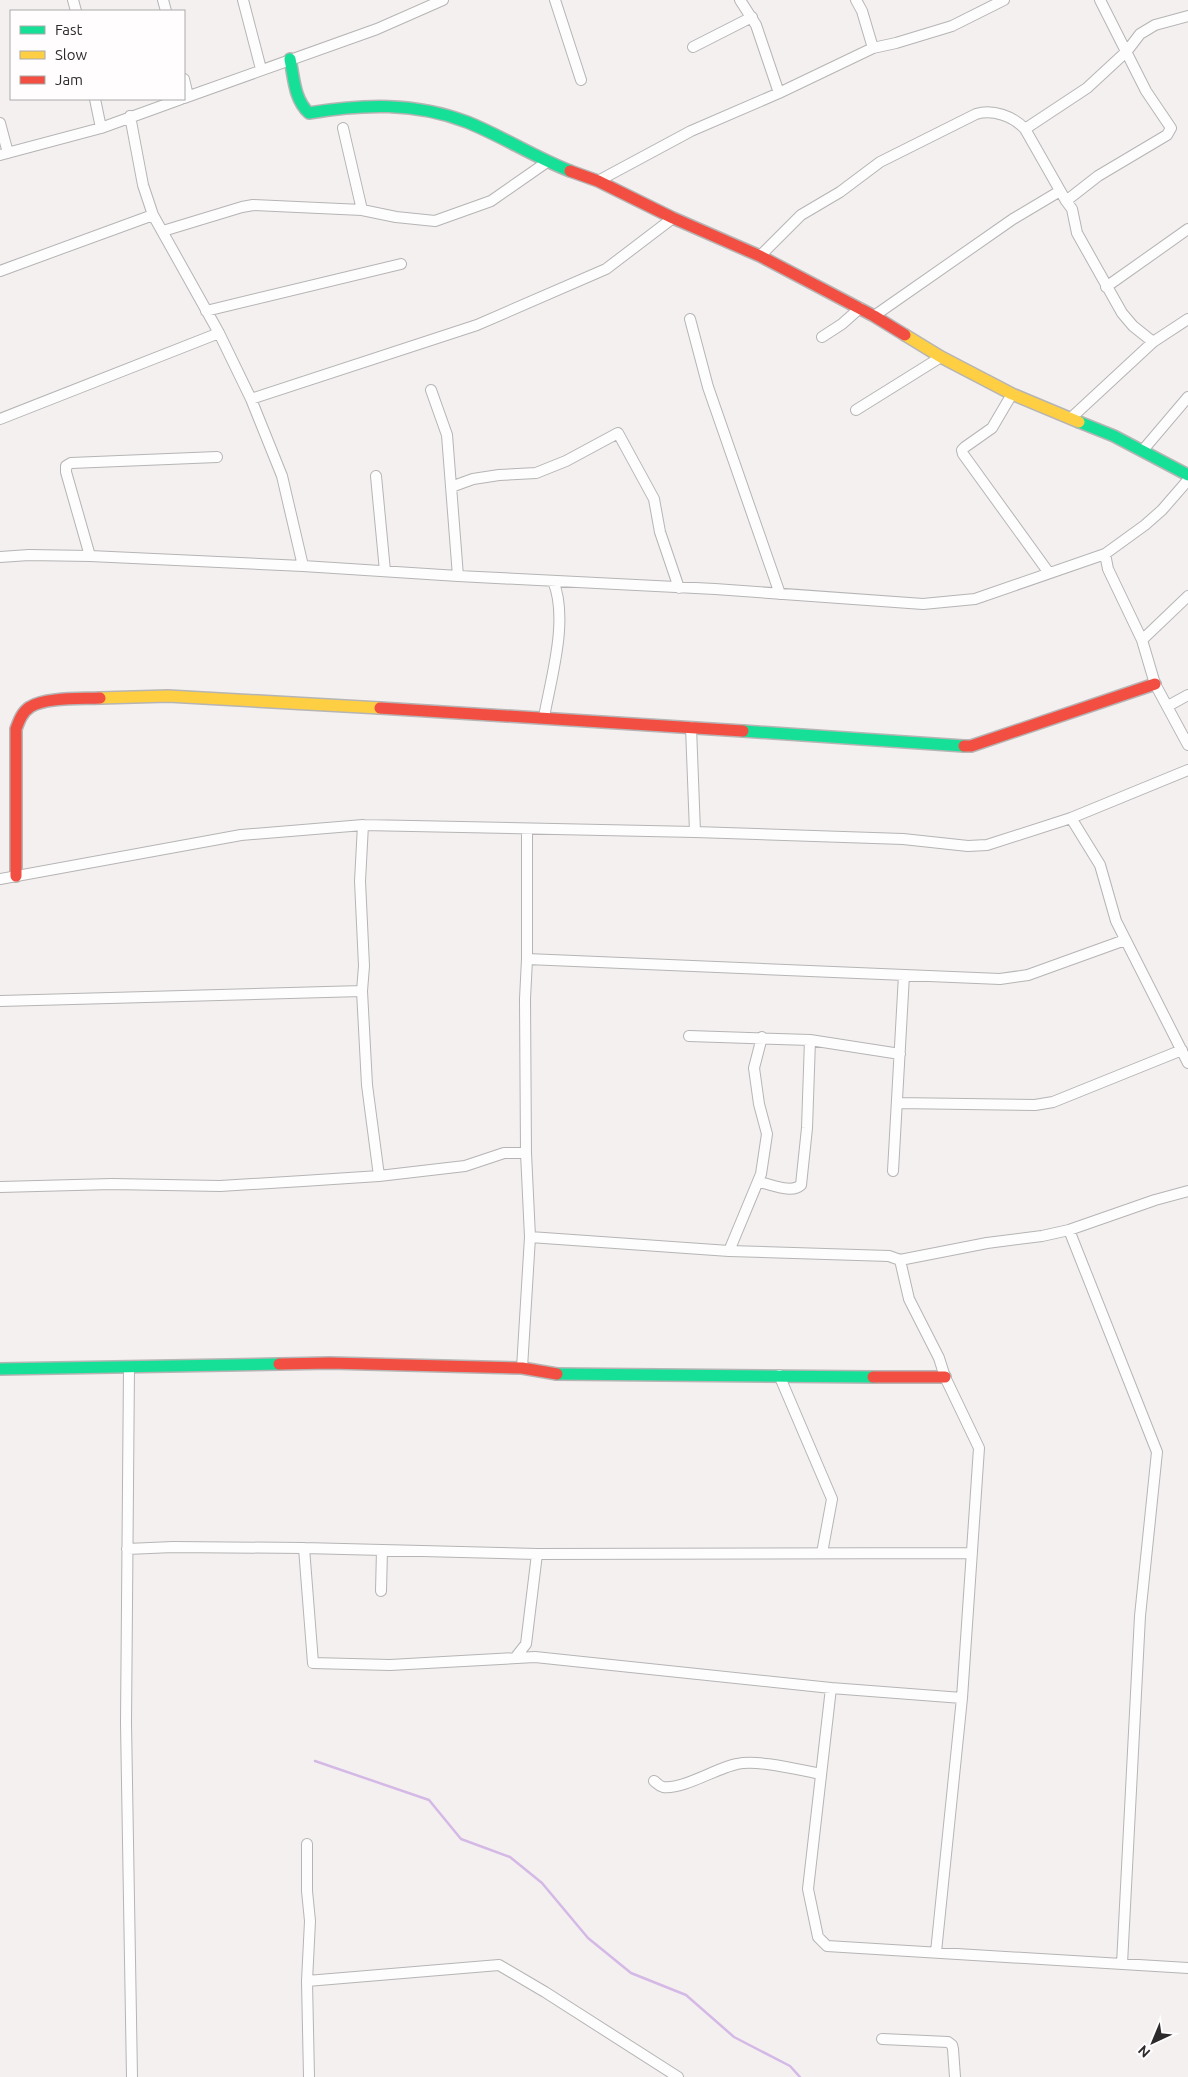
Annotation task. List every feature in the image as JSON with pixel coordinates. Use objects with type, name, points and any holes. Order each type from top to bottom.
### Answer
[{"type":"street","points":[[242,0],[261,69]]},
{"type":"street","points":[[185,98],[377,29],[443,0]]},
{"type":"street","points":[[740,0],[752,17],[780,93]]},
{"type":"street","points":[[856,0],[862,11],[872,48]]},
{"type":"street","points":[[598,181],[691,131],[780,93],[872,48],[896,43],[952,26],[1004,0]]},
{"type":"street","points":[[1066,201],[1098,176],[1167,136],[1171,128],[1146,91],[1100,0]]},
{"type":"street","points":[[557,1],[581,80]]},
{"type":"street","points":[[1025,129],[1087,88],[1126,51],[1140,34],[1155,25],[1188,16]]},
{"type":"street","points":[[693,47],[752,17]]},
{"type":"street","points":[[290,59],[299,101],[304,110],[309,114],[328,110],[379,106],[400,107],[436,113],[467,122],[547,162],[598,181],[673,218],[760,256],[860,308],[941,357],[1012,394],[1143,450],[1188,475]]},
{"type":"street","points":[[95,100],[101,128]]},
{"type":"street","points":[[0,123],[4,154],[101,128],[178,100]]},
{"type":"street","points":[[760,256],[801,215],[840,192],[880,162],[976,114],[994,112],[1019,122],[1025,129],[1072,209],[1077,233],[1106,287],[1122,313],[1133,326],[1153,342]]},
{"type":"street","points":[[130,116],[143,185],[153,215],[219,333],[251,399],[282,476],[303,566]]},
{"type":"street","points":[[343,128],[362,210]]},
{"type":"street","points":[[163,231],[253,205],[362,210],[396,218],[435,221],[491,201],[547,162]]},
{"type":"street","points":[[874,316],[1013,219],[1060,191]]},
{"type":"street","points":[[0,271],[153,215]]},
{"type":"street","points":[[251,399],[477,326],[606,269],[673,218]]},
{"type":"street","points":[[1106,287],[1188,229]]},
{"type":"street","points":[[206,311],[401,264]]},
{"type":"street","points":[[822,338],[860,308]]},
{"type":"street","points":[[690,319],[708,388],[780,594]]},
{"type":"street","points":[[1071,418],[1153,342],[1188,319]]},
{"type":"street","points":[[0,419],[219,333]]},
{"type":"street","points":[[856,410],[941,357]]},
{"type":"street","points":[[431,390],[446,435],[458,576]]},
{"type":"street","points":[[1012,394],[992,428],[962,450],[1049,573]]},
{"type":"street","points":[[1143,450],[1188,397]]},
{"type":"street","points":[[451,487],[473,478],[536,473],[566,462],[618,433],[654,499],[660,532],[679,588]]},
{"type":"street","points":[[90,556],[66,472],[66,466],[71,463],[217,457]]},
{"type":"street","points":[[376,476],[385,571]]},
{"type":"street","points":[[0,557],[29,555],[90,556],[303,566],[923,604],[975,599],[1105,554],[1162,510],[1188,480]]},
{"type":"street","points":[[1105,554],[1108,569],[1142,640],[1155,684],[1188,745]]},
{"type":"street","points":[[544,717],[559,631],[558,593],[552,581]]},
{"type":"street","points":[[558,593],[577,582]]},
{"type":"street","points":[[1142,640],[1188,596]]},
{"type":"street","points":[[16,876],[16,729],[21,716],[31,706],[55,700],[168,696],[390,710],[544,717],[945,746],[971,746],[1155,684]]},
{"type":"street","points":[[1168,706],[1188,696]]},
{"type":"street","points":[[691,727],[695,832]]},
{"type":"street","points":[[0,879],[241,835],[363,825],[695,832],[903,839],[968,846],[987,844],[1071,818],[1188,770]]},
{"type":"street","points":[[1071,818],[1100,865],[1116,921],[1188,1063]]},
{"type":"street","points":[[363,825],[360,882],[364,966],[362,990],[367,1085],[379,1176]]},
{"type":"street","points":[[522,1368],[530,1238],[526,1153],[527,829]]},
{"type":"street","points":[[527,959],[1000,979],[1028,975],[1126,940]]},
{"type":"street","points":[[893,1171],[904,975]]},
{"type":"street","points":[[0,1001],[362,990]]},
{"type":"street","points":[[689,1036],[810,1040],[900,1054]]},
{"type":"street","points":[[729,1250],[759,1182],[766,1134],[759,1104],[754,1068],[762,1037]]},
{"type":"street","points":[[759,1182],[789,1189],[797,1188],[800,1184],[807,1128],[810,1040]]},
{"type":"street","points":[[897,1103],[1036,1105],[1053,1102],[1182,1050]]},
{"type":"street","points":[[0,1187],[112,1184],[220,1186],[379,1176],[465,1166],[504,1153],[526,1153]]},
{"type":"street","points":[[530,1238],[729,1250],[889,1256],[900,1260],[987,1243],[1042,1236],[1069,1230],[1155,1200],[1188,1191]]},
{"type":"street","points":[[1069,1230],[1157,1452],[1140,1616],[1122,1964]]},
{"type":"street","points":[[900,1260],[909,1299],[939,1358],[945,1377],[979,1448],[962,1698],[936,1952]]},
{"type":"street","points":[[0,1369],[330,1363],[522,1368],[562,1375],[945,1377]]},
{"type":"street","points":[[129,1366],[126,1723],[132,2077]]},
{"type":"street","points":[[779,1376],[832,1499],[832,1508],[822,1553]]},
{"type":"street","points":[[127,1550],[173,1547],[304,1548],[537,1554],[972,1553]]},
{"type":"street","points":[[304,1548],[313,1663],[390,1665],[535,1658],[832,1688],[962,1698]]},
{"type":"street","points":[[381,1591],[382,1550]]},
{"type":"street","points":[[514,1658],[526,1644],[537,1554]]},
{"type":"street","points":[[526,1644],[535,1658]]},
{"type":"street","points":[[832,1688],[808,1888],[818,1937],[827,1946],[1188,1968]]},
{"type":"street","points":[[654,1781],[660,1786],[669,1787],[688,1782],[738,1763],[821,1774]]},
{"type":"street","points":[[307,1844],[307,1891],[310,1921],[307,1982],[309,2077]]},
{"type":"street","points":[[307,1982],[499,1965],[553,1997],[678,2077]]},
{"type":"street","points":[[882,2039],[948,2042],[952,2044],[955,2077]]},
{"type":"waterway","points":[[315,1761],[429,1800],[461,1839],[510,1857],[542,1883],[588,1938],[631,1973],[686,1995],[734,2037],[790,2066],[800,2077]]},
{"type":"traffic: fast","points":[[290,59],[297,95],[309,113],[369,107],[408,108],[428,111],[467,122],[570,171]]},
{"type":"traffic: fast","points":[[1079,422],[1114,436],[1188,475]]},
{"type":"traffic: fast","points":[[743,731],[964,746]]},
{"type":"traffic: fast","points":[[0,1369],[279,1364]]},
{"type":"traffic: fast","points":[[557,1374],[873,1377]]},
{"type":"traffic: slow","points":[[905,335],[941,357],[1012,394],[1079,422]]},
{"type":"traffic: slow","points":[[100,698],[168,696],[380,708]]},
{"type":"traffic: jam","points":[[570,171],[598,181],[673,218],[760,256],[874,316],[905,335]]},
{"type":"traffic: jam","points":[[964,746],[971,746],[1155,684]]},
{"type":"traffic: jam","points":[[16,876],[16,729],[20,720],[25,711],[37,704],[64,699],[100,698]]},
{"type":"traffic: jam","points":[[380,708],[743,731]]},
{"type":"traffic: jam","points":[[279,1364],[330,1363],[522,1368],[557,1374]]},
{"type":"traffic: jam","points":[[873,1377],[945,1377]]}]
